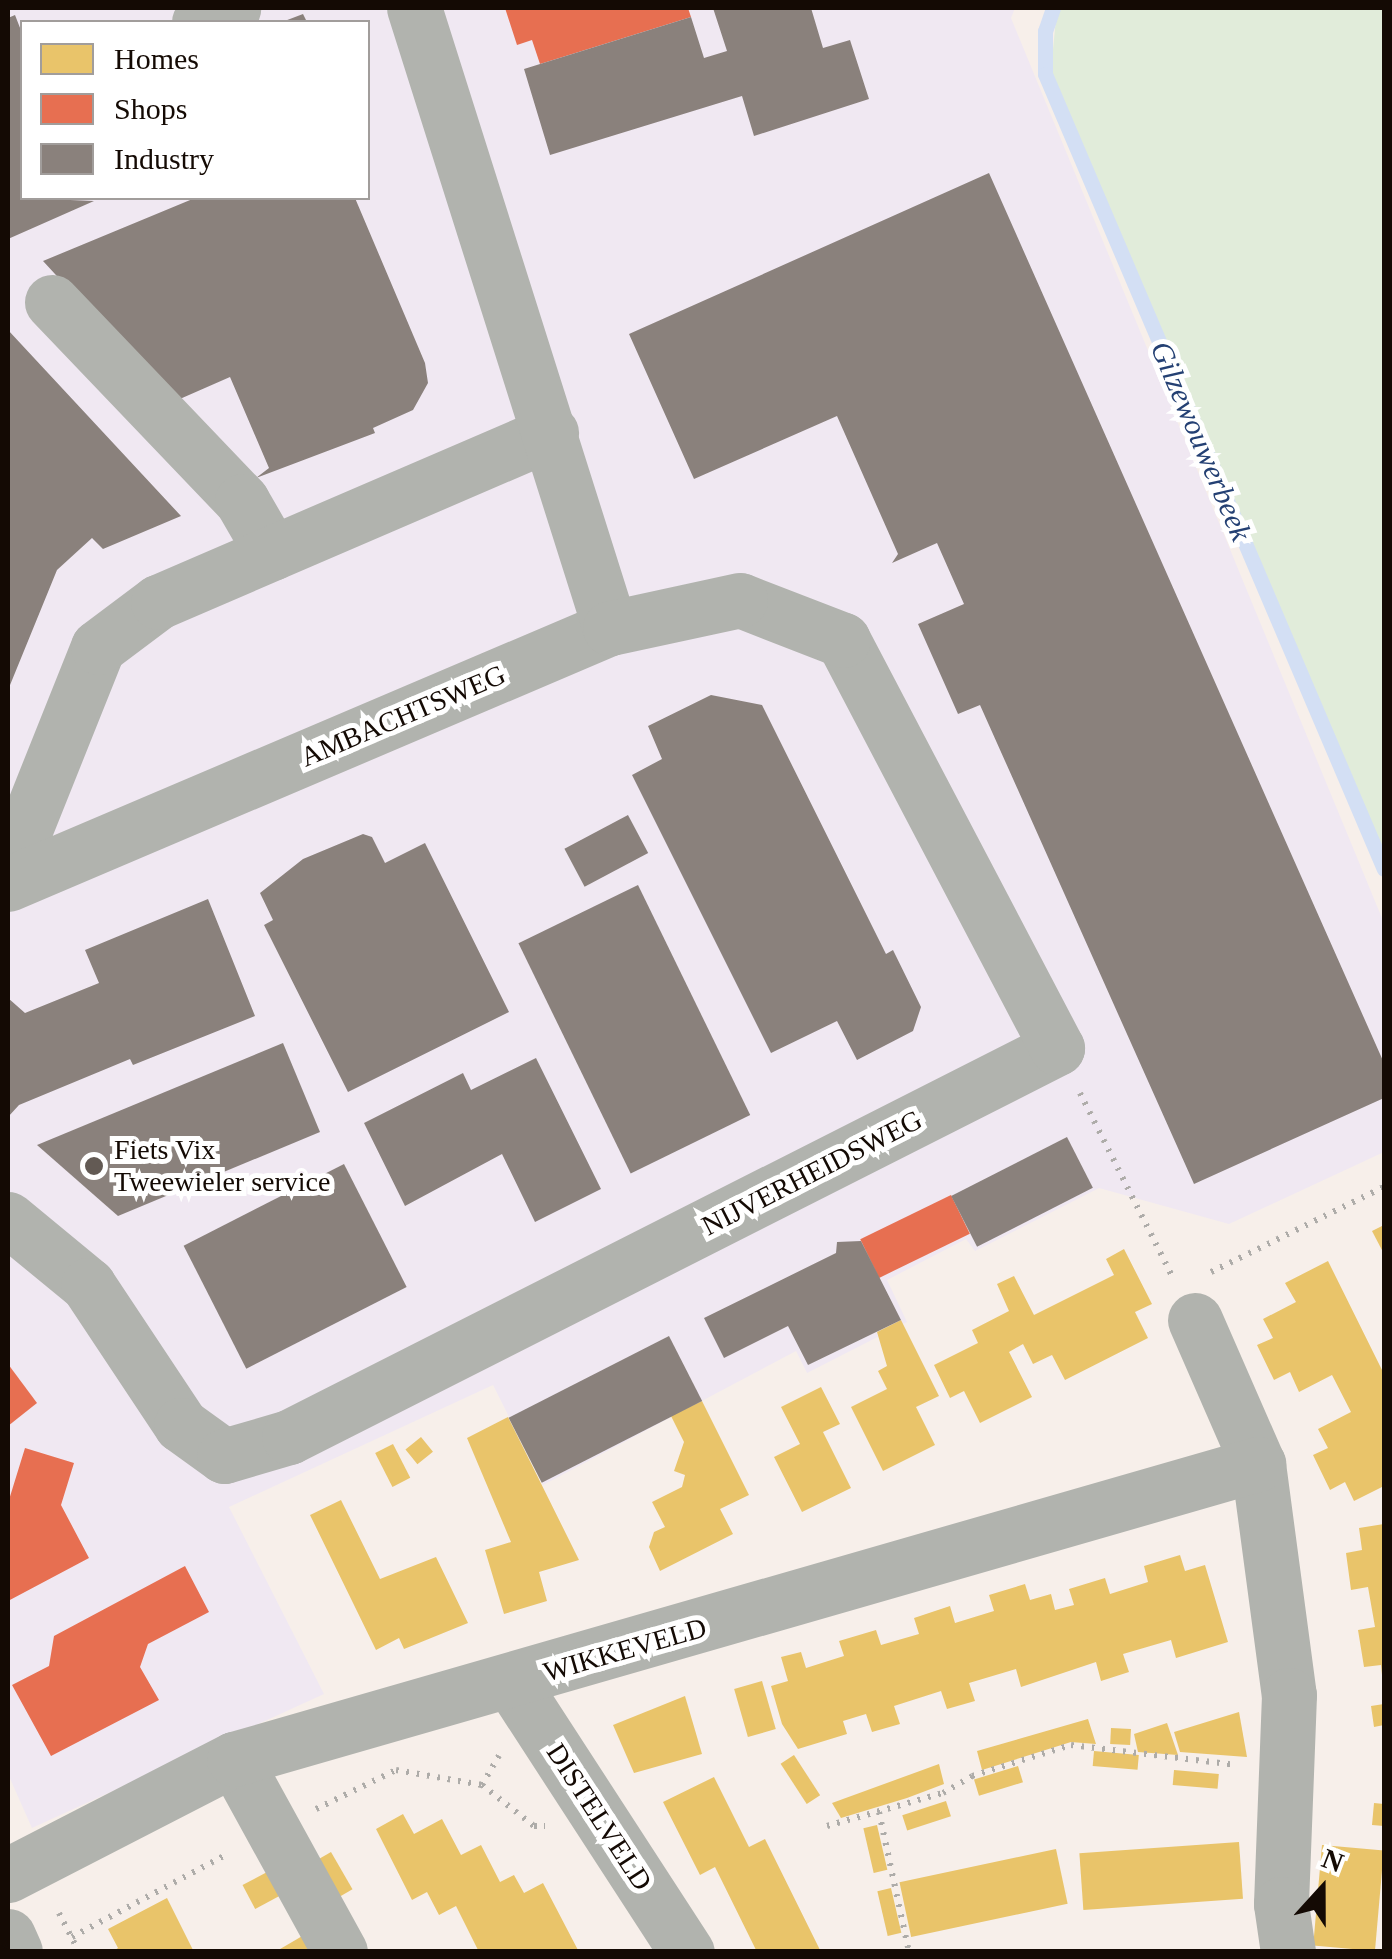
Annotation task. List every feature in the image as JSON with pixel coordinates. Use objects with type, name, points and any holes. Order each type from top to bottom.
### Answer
[{"type":"street","points":[[203,20],[233,8]]},
{"type":"street","points":[[414,8],[610,628],[740,600],[843,640],[1057,1048]]},
{"type":"street","points":[[52,302],[242,501],[272,553]]},
{"type":"street","points":[[8,872],[98,647],[158,602],[551,433]]},
{"type":"street","name":"AMBACHTSWEG","points":[[8,884],[610,628]]},
{"type":"street","name":"NIJVERHEIDSWEG","points":[[8,1219],[88,1285],[181,1425],[224,1456],[289,1437],[1057,1048]]},
{"type":"street","points":[[1186,1304],[1258,1464],[1290,1695],[1282,1904],[1288,1952]]},
{"type":"street","name":"WIKKEVELD","points":[[8,1874],[234,1760],[1258,1464]]},
{"type":"street","name":"DISTELVELD","points":[[512,1682],[687,1952]]},
{"type":"street","points":[[234,1760],[340,1952]]},
{"type":"street","points":[[8,1936],[15,1952]]},
{"type":"path","points":[[1057,1048],[1186,1304],[1384,1188]]},
{"type":"path","points":[[827,1826],[879,1812],[1071,1745],[1288,1771]]},
{"type":"path","points":[[879,1812],[909,1952]]},
{"type":"shaded area","points":[[8,8],[1015,8],[1011,18],[1384,923],[1384,1152],[1229,1224],[1099,1188],[975,1251],[966,1239],[887,1280],[907,1322],[807,1373],[796,1351],[543,1485],[493,1385],[229,1507],[324,1694],[32,1828],[8,1774]]},
{"type":"green space","points":[[1057,8],[1384,8],[1384,857],[1086,176],[1051,70]]},
{"type":"building: Homes","points":[[1384,1225],[1384,1254],[1372,1231]]},
{"type":"building: Homes","points":[[1124,1249],[1152,1304],[1135,1312],[1148,1338],[1065,1380],[1052,1355],[1033,1364],[1023,1344],[1009,1352],[1032,1397],[980,1423],[964,1391],[950,1398],[934,1365],[978,1343],[972,1330],[1009,1311],[997,1284],[1014,1276],[1034,1315],[1114,1275],[1106,1259]]},
{"type":"building: Homes","points":[[1328,1261],[1384,1374],[1384,1486],[1354,1501],[1345,1482],[1330,1490],[1313,1455],[1328,1448],[1318,1429],[1351,1412],[1332,1375],[1299,1392],[1290,1372],[1274,1380],[1257,1345],[1273,1338],[1263,1319],[1296,1302],[1285,1283]]},
{"type":"building: Homes","points":[[901,1320],[939,1396],[916,1407],[935,1445],[883,1471],[851,1407],[887,1389],[878,1371],[887,1366],[877,1332]]},
{"type":"building: Homes","points":[[821,1387],[840,1424],[823,1432],[851,1488],[802,1512],[774,1457],[800,1444],[781,1407]]},
{"type":"building: Homes","points":[[702,1401],[749,1495],[720,1509],[733,1534],[660,1571],[649,1547],[654,1532],[665,1527],[652,1502],[682,1487],[685,1475],[674,1471],[684,1442],[671,1416]]},
{"type":"building: Homes","points":[[508,1417],[579,1560],[539,1572],[547,1601],[504,1614],[485,1550],[511,1542],[467,1438]]},
{"type":"building: Homes","points":[[421,1437],[433,1452],[417,1464],[405,1450]]},
{"type":"building: Homes","points":[[393,1444],[410,1478],[392,1487],[375,1453]]},
{"type":"building: Homes","points":[[341,1500],[380,1579],[436,1557],[468,1623],[404,1649],[399,1638],[376,1650],[310,1515]]},
{"type":"building: Homes","points":[[1384,1524],[1382,1675],[1381,1665],[1364,1667],[1358,1630],[1375,1627],[1368,1587],[1351,1590],[1346,1553],[1362,1550],[1359,1528]]},
{"type":"building: Homes","points":[[1180,1555],[1185,1571],[1205,1565],[1228,1642],[1176,1658],[1171,1640],[1123,1654],[1129,1672],[1101,1681],[1096,1662],[1021,1687],[1016,1669],[969,1683],[975,1701],[947,1709],[941,1691],[894,1706],[900,1724],[872,1732],[866,1714],[843,1721],[847,1734],[798,1749],[782,1724],[771,1686],[788,1681],[781,1657],[801,1652],[806,1668],[844,1656],[839,1641],[876,1630],[881,1645],[919,1634],[914,1618],[950,1606],[955,1623],[994,1611],[989,1595],[1025,1584],[1030,1600],[1051,1594],[1055,1610],[1074,1605],[1069,1589],[1105,1578],[1110,1594],[1148,1582],[1144,1566]]},
{"type":"building: Homes","points":[[762,1681],[776,1729],[748,1737],[734,1689]]},
{"type":"building: Homes","points":[[685,1696],[702,1754],[634,1773],[613,1725]]},
{"type":"building: Homes","points":[[1384,1704],[1384,1725],[1374,1727],[1371,1706]]},
{"type":"building: Homes","points":[[1239,1712],[1247,1757],[1180,1752],[1174,1732]]},
{"type":"building: Homes","points":[[1088,1719],[1096,1744],[1071,1742],[982,1770],[977,1751]]},
{"type":"building: Homes","points":[[1167,1723],[1178,1755],[1138,1752],[1134,1734]]},
{"type":"building: Homes","points":[[1111,1728],[1131,1729],[1130,1745],[1110,1744]]},
{"type":"building: Homes","points":[[1094,1751],[1139,1755],[1138,1770],[1093,1766]]},
{"type":"building: Homes","points":[[794,1755],[820,1795],[807,1804],[781,1764]]},
{"type":"building: Homes","points":[[939,1764],[944,1784],[907,1798],[841,1818],[832,1803]]},
{"type":"building: Homes","points":[[1018,1766],[1023,1782],[979,1796],[974,1779]]},
{"type":"building: Homes","points":[[1174,1770],[1219,1774],[1218,1789],[1173,1785]]},
{"type":"building: Homes","points":[[714,1777],[749,1847],[765,1839],[821,1952],[757,1952],[715,1867],[700,1875],[663,1802]]},
{"type":"building: Homes","points":[[946,1801],[951,1816],[907,1830],[902,1815]]},
{"type":"building: Homes","points":[[1374,1803],[1384,1804],[1384,1826],[1372,1825]]},
{"type":"building: Homes","points":[[403,1814],[414,1834],[442,1819],[461,1855],[481,1845],[500,1882],[514,1875],[524,1893],[543,1883],[579,1952],[479,1952],[456,1906],[439,1915],[427,1892],[412,1900],[376,1829]]},
{"type":"building: Homes","points":[[877,1825],[887,1870],[874,1873],[863,1828]]},
{"type":"building: Homes","points":[[1239,1842],[1243,1899],[1083,1910],[1079,1853]]},
{"type":"building: Homes","points":[[1322,1845],[1384,1850],[1375,1951],[1313,1946]]},
{"type":"building: Homes","points":[[1056,1849],[1068,1904],[911,1937],[899,1882]]},
{"type":"building: Homes","points":[[331,1852],[352,1889],[332,1901],[310,1864]]},
{"type":"building: Homes","points":[[269,1871],[282,1895],[255,1909],[243,1885]]},
{"type":"building: Homes","points":[[891,1888],[901,1933],[888,1936],[877,1891]]},
{"type":"building: Homes","points":[[167,1898],[194,1952],[112,1952],[118,1948],[108,1929]]},
{"type":"building: Homes","points":[[304,1935],[314,1952],[275,1952]]},
{"type":"building: Shops","points":[[505,8],[688,8],[691,17],[540,64],[532,40],[517,45]]},
{"type":"building: Shops","points":[[951,1195],[970,1234],[879,1278],[860,1239]]},
{"type":"building: Shops","points":[[8,1364],[37,1403],[8,1426]]},
{"type":"building: Shops","points":[[25,1448],[74,1463],[61,1505],[89,1558],[8,1601],[8,1503]]},
{"type":"building: Shops","points":[[185,1566],[209,1612],[148,1644],[140,1667],[159,1700],[51,1756],[12,1685],[49,1666],[54,1636]]},
{"type":"building: Industry","points":[[713,8],[811,8],[823,48],[850,40],[869,99],[754,136],[742,96],[550,155],[524,69],[691,17],[704,58],[727,51]]},
{"type":"building: Industry","points":[[15,15],[20,28],[20,200],[94,201],[8,239],[8,18]]},
{"type":"building: Industry","points":[[989,173],[1384,1063],[1384,1098],[1194,1184],[980,705],[958,714],[918,624],[964,604],[937,543],[892,563],[898,554],[837,416],[694,479],[629,334]]},
{"type":"building: Industry","points":[[190,200],[356,200],[425,363],[428,383],[413,410],[373,428],[375,433],[256,478],[269,468],[230,377],[173,402],[43,261]]},
{"type":"building: Industry","points":[[8,330],[181,516],[103,549],[92,538],[57,570],[8,690]]},
{"type":"building: Industry","points":[[711,695],[762,705],[886,954],[893,950],[921,1007],[913,1031],[857,1060],[837,1021],[771,1053],[632,775],[662,759],[648,726]]},
{"type":"building: Industry","points":[[628,815],[648,853],[585,887],[564,849]]},
{"type":"building: Industry","points":[[363,834],[372,837],[385,863],[425,843],[509,1012],[348,1092],[264,925],[273,920],[260,893],[303,859]]},
{"type":"building: Industry","points":[[638,885],[750,1115],[631,1173],[518,943]]},
{"type":"building: Industry","points":[[208,899],[255,1016],[133,1065],[130,1059],[19,1105],[8,1117],[8,998],[25,1013],[99,983],[85,950]]},
{"type":"building: Industry","points":[[283,1043],[320,1132],[118,1216],[37,1145]]},
{"type":"building: Industry","points":[[536,1058],[601,1189],[535,1222],[502,1154],[405,1206],[364,1123],[463,1073],[471,1090]]},
{"type":"building: Industry","points":[[1067,1137],[1093,1188],[977,1247],[951,1196]]},
{"type":"building: Industry","points":[[344,1164],[407,1287],[246,1369],[184,1246]]},
{"type":"building: Industry","points":[[861,1241],[901,1320],[808,1365],[788,1326],[724,1358],[704,1318],[836,1253],[837,1242]]},
{"type":"building: Industry","points":[[669,1336],[702,1401],[542,1483],[509,1418]]},
{"type":"waterway","name":"Gilzewouwerbeek","points":[[1053,8],[1045,31],[1045,74],[1384,869]]},
{"type":"place","name":"Fiets Vix Tweewieler service","points":[[94,1166]]}]
